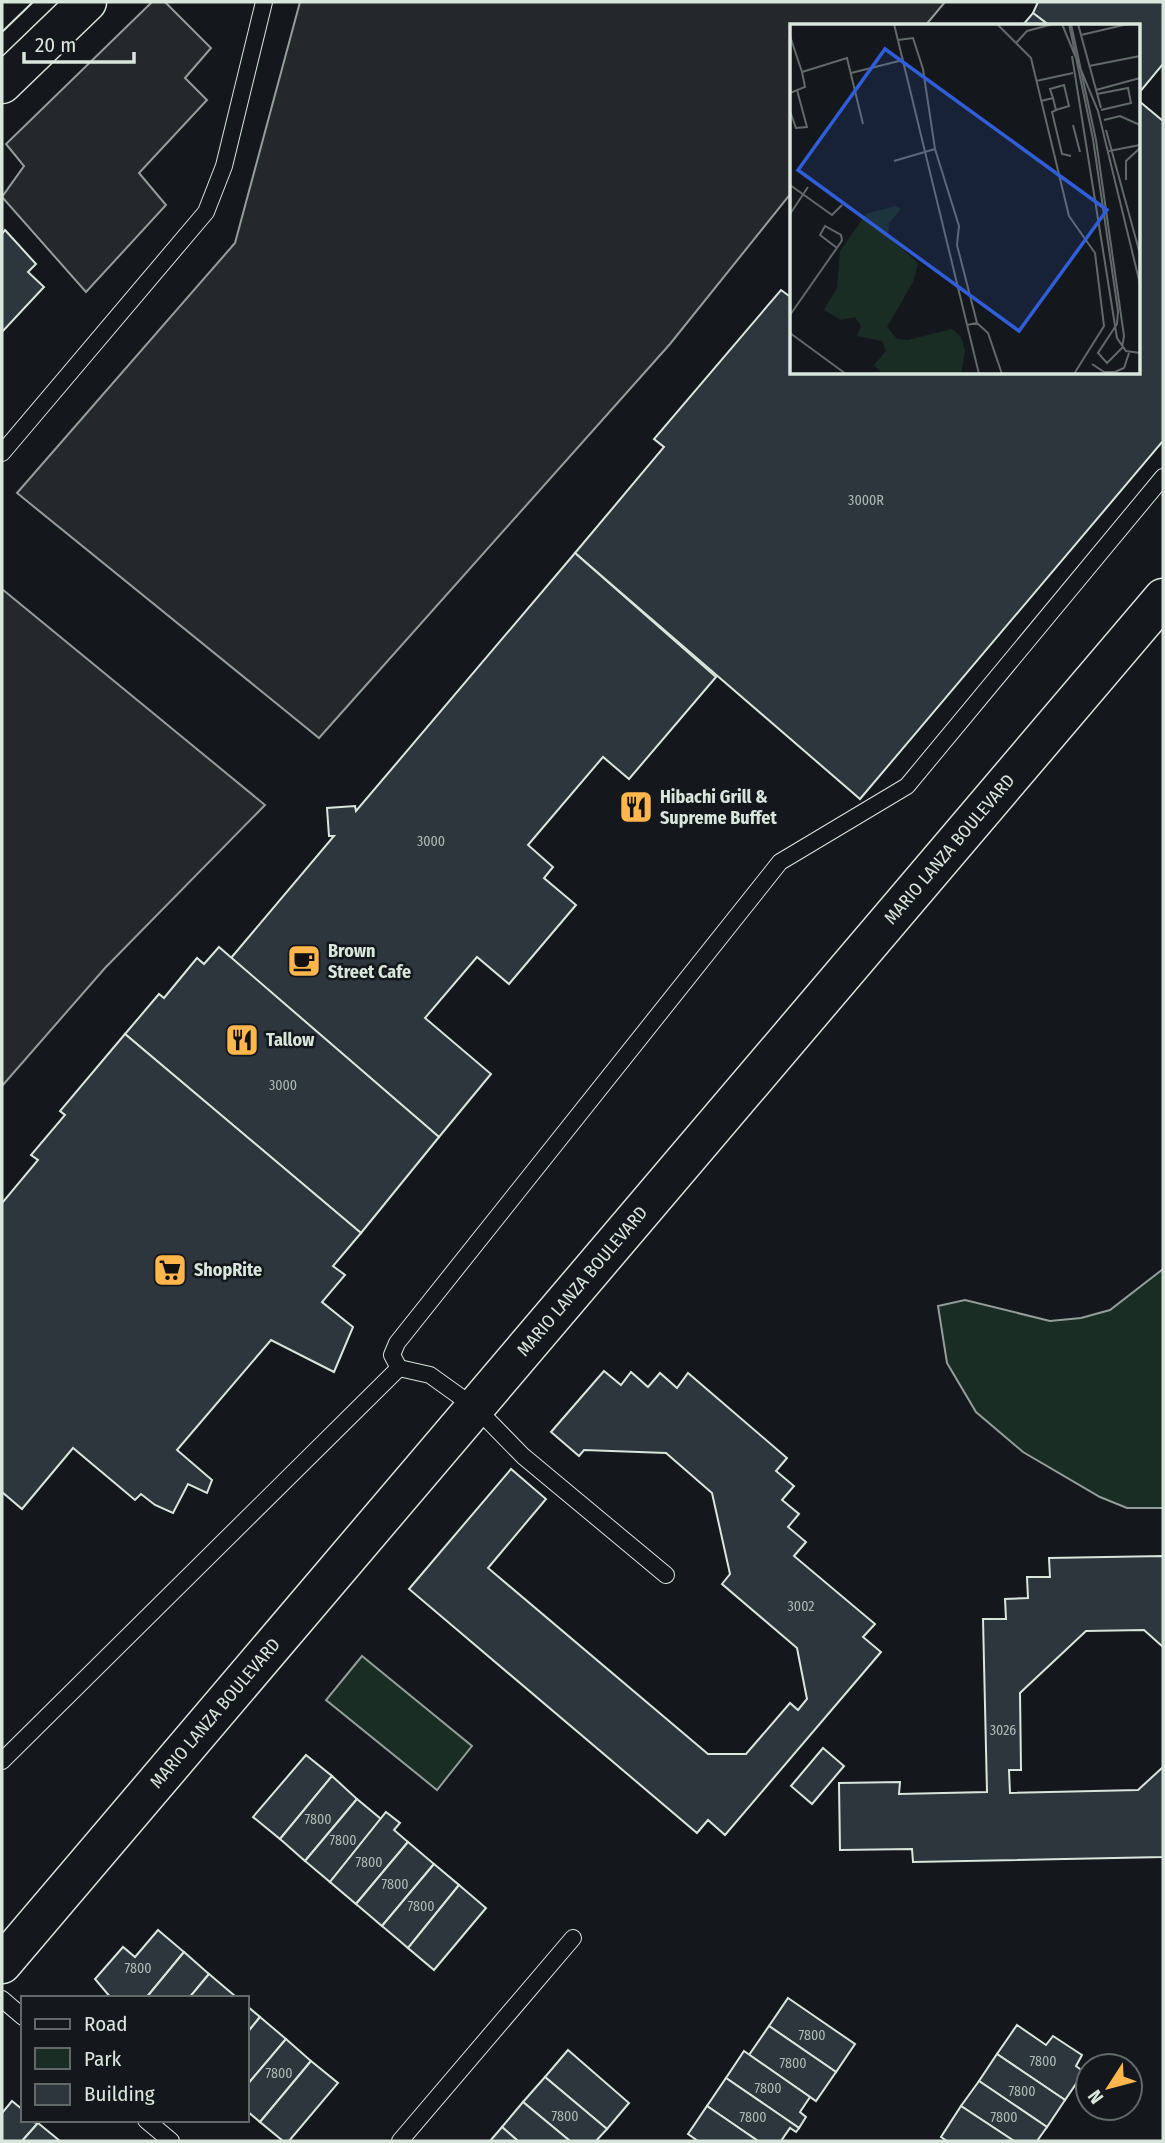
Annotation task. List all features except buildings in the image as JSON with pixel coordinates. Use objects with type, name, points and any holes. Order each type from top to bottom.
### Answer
[{"type":"street","points":[[2,84],[87,2]]},
{"type":"street","name":"MARIO LANZA BOULEVARD","points":[[2,1964],[1163,598]]},
{"type":"lane","points":[[2,453],[206,212],[224,166],[264,2]]},
{"type":"lane","points":[[666,1575],[523,1456],[475,1408],[430,1375],[399,1368],[392,1355],[397,1343],[780,862],[907,786],[1163,477]]},
{"type":"lane","points":[[2,1761],[399,1368]]},
{"type":"lane","points":[[400,2141],[573,1938]]},
{"type":"lane","points":[[2,1999],[21,2015]]},
{"type":"lane","points":[[148,2122],[172,2141]]},
{"type":"green space","points":[[1163,1269],[1163,1508],[1127,1508],[1100,1497],[1023,1452],[976,1412],[947,1363],[938,1306],[965,1300],[1050,1321],[1081,1318],[1110,1310]]},
{"type":"green space","points":[[362,1656],[472,1746],[437,1790],[326,1700]]},
{"type":"shaded area","points":[[152,2],[165,2],[211,48],[185,78],[207,100],[139,173],[166,205],[86,292],[2,197],[24,166],[6,144]]},
{"type":"shaded area","points":[[300,2],[945,2],[927,24],[790,24],[790,194],[670,344],[319,738],[17,493],[235,243]]},
{"type":"shaded area","points":[[2,589],[265,805],[105,968],[2,1086]]},
{"type":"tram line","points":[[2,32],[33,2]]},
{"type":"place","name":"Hibachi Grill & Supreme Buffet","points":[[636,807]]},
{"type":"place","name":"Brown Street Cafe","points":[[304,961]]},
{"type":"place","name":"Tallow","points":[[242,1040]]},
{"type":"place","name":"ShopRite","points":[[170,1270]]}]
